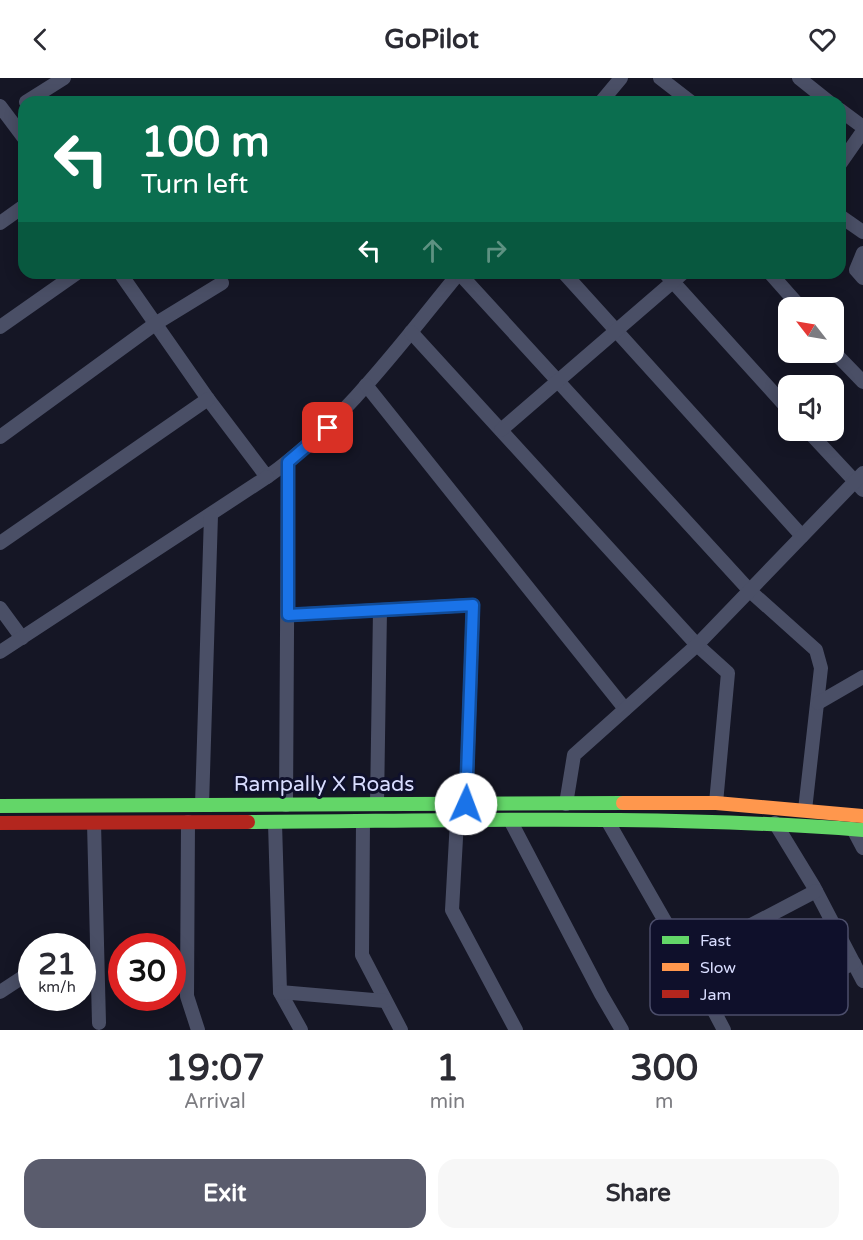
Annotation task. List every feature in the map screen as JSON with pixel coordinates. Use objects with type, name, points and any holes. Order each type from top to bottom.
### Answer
[{"type":"main road","name":"Rampally X Roads","points":[[0,806],[716,803],[863,816]]},
{"type":"main road","points":[[0,823],[607,820],[775,823],[858,830]]},
{"type":"street","points":[[36,96],[64,78]]},
{"type":"street","points":[[611,96],[621,78]]},
{"type":"street","points":[[660,78],[683,96]]},
{"type":"street","points":[[799,78],[822,96]]},
{"type":"street","points":[[18,106],[2,113],[18,131]]},
{"type":"street","points":[[846,115],[863,129],[846,155]]},
{"type":"street","points":[[0,223],[18,210]]},
{"type":"street","points":[[846,220],[863,232]]},
{"type":"street","points":[[863,253],[856,270],[863,278]]},
{"type":"street","points":[[0,327],[68,279]]},
{"type":"street","points":[[124,279],[208,399],[267,477]]},
{"type":"street","points":[[0,652],[288,462],[328,428],[366,386],[454,279]]},
{"type":"street","points":[[464,279],[750,591],[816,650],[820,668],[818,703],[805,810]]},
{"type":"street","points":[[569,279],[802,536]]},
{"type":"street","points":[[501,430],[616,331],[671,279]]},
{"type":"street","points":[[677,279],[778,397]]},
{"type":"street","points":[[775,279],[791,297]]},
{"type":"street","points":[[0,437],[155,324],[222,283]]},
{"type":"street","points":[[411,332],[697,645],[728,673],[716,803]]},
{"type":"street","points":[[844,362],[863,382]]},
{"type":"street","points":[[366,386],[625,709]]},
{"type":"street","points":[[0,543],[208,399]]},
{"type":"street","points":[[566,804],[574,755],[697,645],[802,536],[860,482],[818,441]]},
{"type":"street","points":[[286,805],[288,462]]},
{"type":"street","points":[[202,805],[211,514]]},
{"type":"street","points":[[288,615],[473,605],[466,804]]},
{"type":"street","points":[[0,608],[22,638]]},
{"type":"street","points":[[377,804],[380,610]]},
{"type":"street","points":[[818,703],[860,680]]},
{"type":"street","points":[[457,820],[452,910],[516,1030]]},
{"type":"street","points":[[510,820],[622,1030]]},
{"type":"street","points":[[607,820],[664,919]]},
{"type":"street","points":[[363,821],[362,955],[400,1030]]},
{"type":"street","points":[[188,822],[187,996],[198,1030]]},
{"type":"street","points":[[94,823],[99,1023]]},
{"type":"street","points":[[275,823],[280,992],[301,1030]]},
{"type":"street","points":[[775,823],[831,919]]},
{"type":"street","points":[[858,830],[863,848]]},
{"type":"street","points":[[763,919],[816,891]]},
{"type":"street","points":[[848,952],[863,981]]},
{"type":"street","points":[[848,966],[854,963]]},
{"type":"street","points":[[0,992],[18,980]]},
{"type":"street","points":[[280,992],[385,1001]]},
{"type":"street","points":[[716,1015],[724,1030]]},
{"type":"traffic: fast","points":[[0,806],[623,803]]},
{"type":"traffic: fast","points":[[248,822],[633,820],[863,830]]},
{"type":"traffic: slow","points":[[623,803],[716,803],[863,816]]},
{"type":"traffic: jam","points":[[0,823],[248,822]]},
{"type":"route","points":[[328,428],[288,462],[288,615],[473,605],[466,804]]}]
